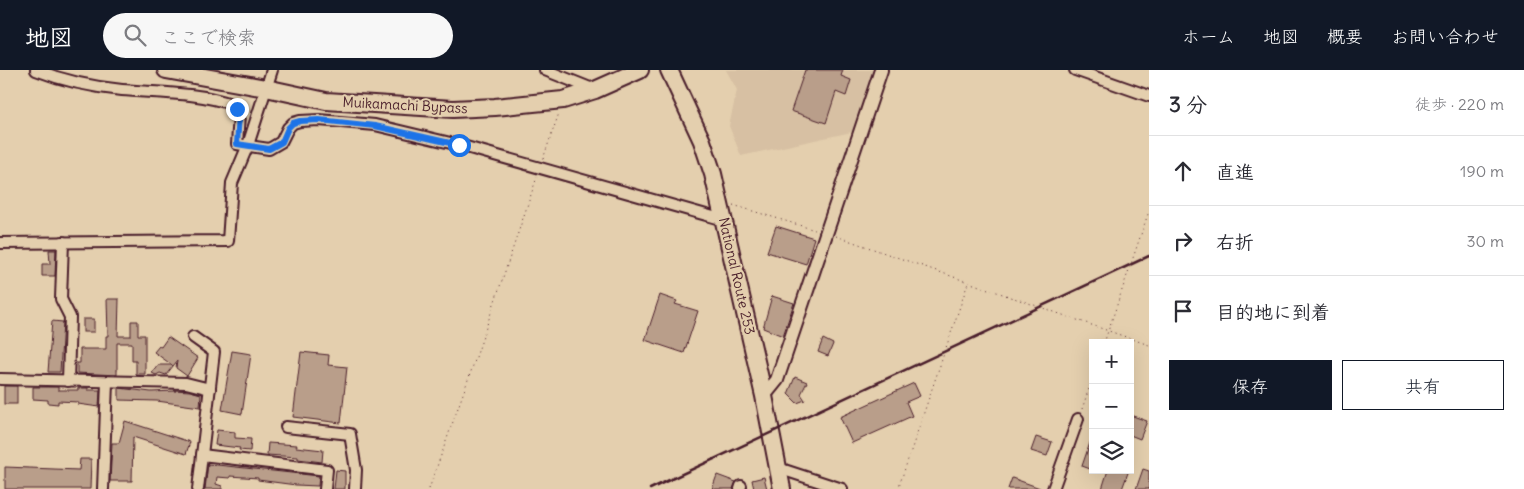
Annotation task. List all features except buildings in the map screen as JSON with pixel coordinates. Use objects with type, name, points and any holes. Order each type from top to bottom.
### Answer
[{"type":"highway","name":"Muikamachi Bypass","points":[[166,70],[326,100],[444,108],[495,107],[563,100],[595,90],[640,70]]},
{"type":"highway","name":"National Route 253","points":[[669,70],[702,142],[713,174],[764,396],[782,489]]},
{"type":"street","points":[[36,70],[72,82],[98,87],[227,102],[234,105],[239,115],[237,144],[269,149],[282,142],[288,128],[293,123],[300,121],[319,120],[375,126],[540,167],[724,220]]},
{"type":"street","points":[[0,243],[228,241],[232,183],[248,145],[272,70]]},
{"type":"street","points":[[546,70],[595,90]]},
{"type":"street","points":[[764,396],[777,380],[881,70]]},
{"type":"street","points":[[1075,70],[1149,96]]},
{"type":"street","points":[[63,242],[61,299],[70,317],[68,381]]},
{"type":"street","points":[[193,337],[214,352],[198,489]]},
{"type":"street","points":[[0,379],[186,383],[210,389]]},
{"type":"street","points":[[103,489],[107,382]]},
{"type":"street","points":[[1053,489],[1078,419]]},
{"type":"street","points":[[286,427],[350,434],[356,470],[355,489]]},
{"type":"street","points":[[202,455],[327,470],[326,489]]},
{"type":"street","points":[[778,468],[842,489]]},
{"type":"path","points":[[430,489],[563,100]]},
{"type":"path","points":[[731,204],[827,233],[1149,345]]},
{"type":"path","points":[[1105,339],[1149,211]]},
{"type":"path","points":[[898,489],[968,282]]},
{"type":"path","points":[[1078,419],[1090,384]]},
{"type":"shaded area","points":[[726,70],[881,70],[861,130],[741,156],[729,126],[737,90]]},
{"type":"railway","points":[[650,489],[1149,256]]},
{"type":"route","points":[[237,109],[239,124],[237,144],[269,149],[282,142],[288,128],[293,123],[319,120],[375,126],[459,145]]}]
